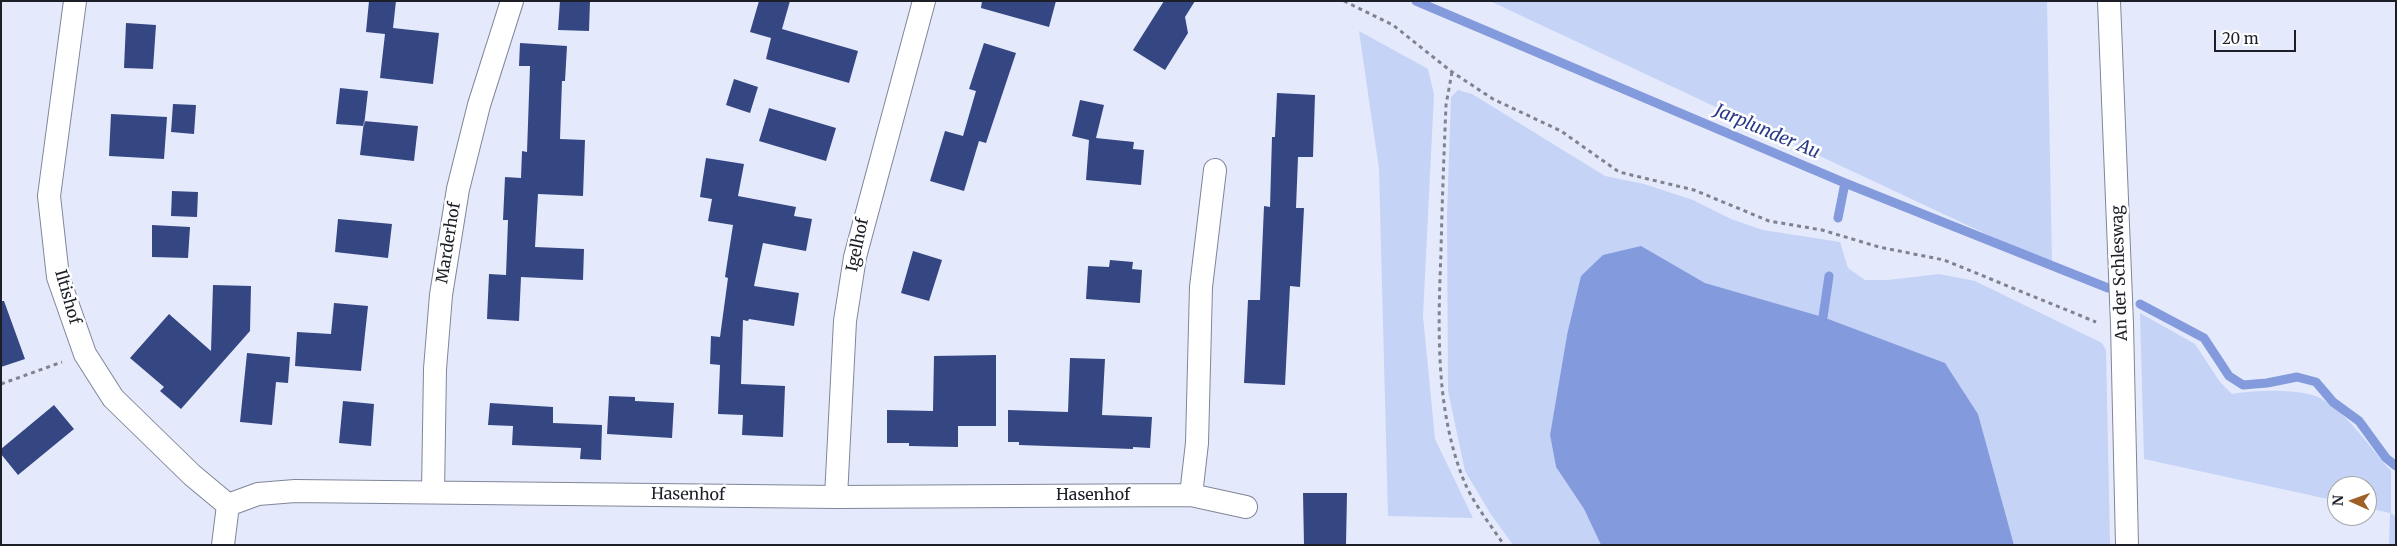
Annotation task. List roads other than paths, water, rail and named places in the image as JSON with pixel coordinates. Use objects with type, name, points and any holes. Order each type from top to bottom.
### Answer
[{"type":"street","name":"Iltishof","points":[[74,1],[49,196],[58,277],[85,354],[113,398],[192,475],[228,505]]},
{"type":"street","name":"Marderhof","points":[[433,492],[435,368],[440,304],[458,189],[480,104],[512,1]]},
{"type":"street","name":"Igelhof","points":[[836,497],[845,321],[855,257],[924,1]]},
{"type":"street","name":"An der Schleswag","points":[[2109,1],[2122,324],[2127,545]]},
{"type":"street","points":[[1191,495],[1197,443],[1201,287],[1215,170]]},
{"type":"street","name":"Hasenhof","points":[[228,505],[258,494],[294,491],[836,497],[1191,495],[1246,507]]},
{"type":"street","points":[[223,545],[228,505]]},
{"type":"water","points":[[1641,246],[1705,283],[1823,317],[1945,363],[1978,414],[2014,545],[1601,545],[1584,509],[1556,467],[1550,435],[1567,335],[1581,276],[1603,255]]},
{"type":"waterway","name":"Jarplunder Au","points":[[1416,1],[1845,183],[2108,288]]},
{"type":"waterway","points":[[1838,218],[1845,183]]},
{"type":"waterway","points":[[1823,317],[1829,276]]},
{"type":"waterway","name":"Jarplunder Au","points":[[2140,304],[2204,338],[2229,376],[2243,385],[2267,383],[2297,377],[2316,382],[2333,402],[2359,421],[2386,458],[2396,466]]}]
